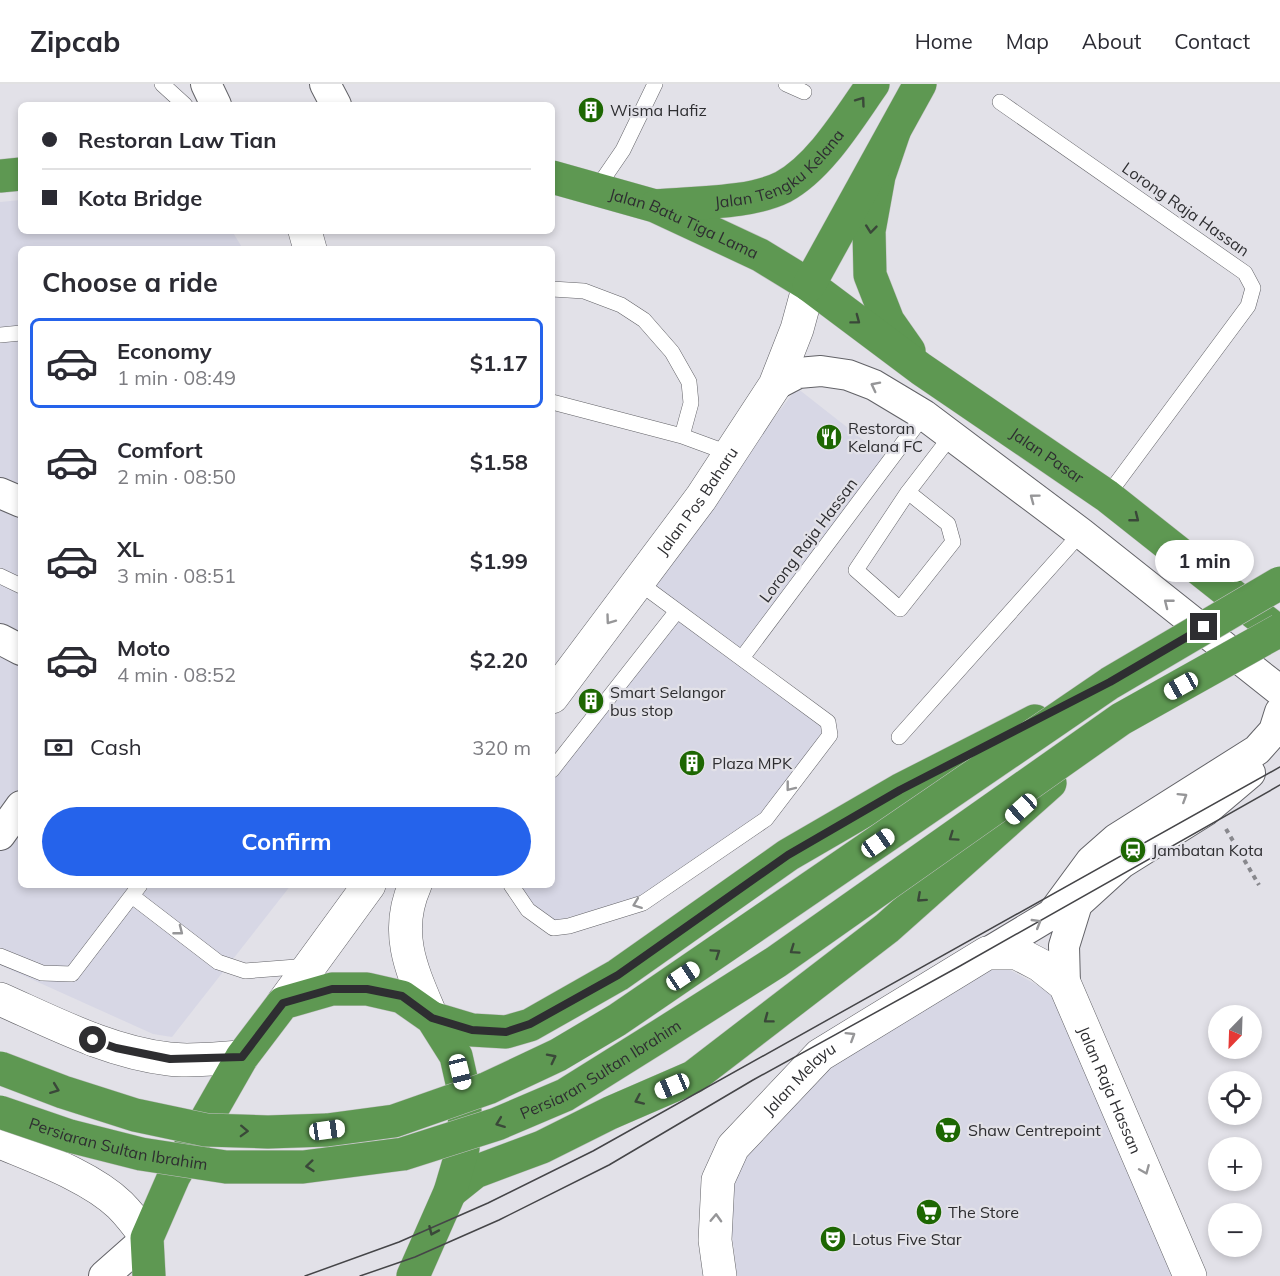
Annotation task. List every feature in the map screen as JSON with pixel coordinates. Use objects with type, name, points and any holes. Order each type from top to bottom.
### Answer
[{"type":"highway","name":"Jalan Tengku Kelana","points":[[655,206],[729,200],[783,187],[807,169],[834,138],[873,84]]},
{"type":"highway","points":[[809,285],[920,84]]},
{"type":"highway","points":[[894,132],[879,176],[871,220],[870,275],[888,321],[921,369]]},
{"type":"highway","points":[[0,176],[18,174]]},
{"type":"highway","name":"Jalan Batu Tiga Lama","points":[[555,178],[655,206],[760,255],[809,285]]},
{"type":"highway","name":"Jalan Pasar","points":[[809,285],[921,369],[1107,496],[1280,632]]},
{"type":"highway","points":[[149,1276],[147,1238],[174,1176],[242,1057],[283,1003],[332,989],[367,989],[402,996],[432,1018],[472,1030],[506,1032],[530,1024],[618,975],[788,855],[900,790],[1110,682],[1280,583]]},
{"type":"highway","points":[[450,1192],[475,1172],[542,1147],[610,1113],[693,1077],[887,928],[1121,719],[1280,632]]},
{"type":"highway","name":"Persiaran Sultan Ibrahim","points":[[0,1068],[63,1092],[135,1115],[206,1130],[267,1132],[327,1130],[394,1121],[488,1089],[558,1055],[617,1020],[1110,682]]},
{"type":"highway","name":"Persiaran Sultan Ibrahim","points":[[0,1112],[70,1136],[141,1154],[226,1167],[303,1167],[403,1154],[497,1124],[565,1095],[776,962],[1121,719]]},
{"type":"highway","points":[[413,1276],[450,1192],[463,1148],[464,1087],[456,1056],[432,1018]]},
{"type":"main road","name":"Jalan Pos Baharu","points":[[558,684],[701,498],[775,385],[797,329],[809,285]]},
{"type":"main road","points":[[283,1003],[367,888]]},
{"type":"main road","points":[[414,888],[410,896],[404,937],[410,967],[432,1018]]},
{"type":"main road","name":"Jalan Raja Hassan","points":[[987,953],[1017,953],[1040,965],[1065,985],[1190,1276]]},
{"type":"main road","name":"Jalan Melayu","points":[[720,1276],[715,1240],[717,1180],[732,1147],[820,1055],[987,953]]},
{"type":"main road","points":[[0,999],[71,1031],[116,1048],[170,1059],[242,1057]]},
{"type":"main road","points":[[0,1142],[60,1167],[120,1204],[147,1238]]},
{"type":"street","points":[[206,84],[215,102]]},
{"type":"street","points":[[325,84],[334,102]]},
{"type":"street","points":[[775,385],[798,373],[821,371],[848,375],[874,385],[924,416],[1081,533],[1280,691]]},
{"type":"street","points":[[0,493],[18,501]]},
{"type":"street","points":[[0,639],[18,648]]},
{"type":"street","points":[[987,953],[1052,914],[1091,861],[1116,839],[1257,750],[1274,731],[1280,712]]},
{"type":"street","points":[[1065,985],[1064,946],[1077,904],[1122,863],[1212,805],[1249,774],[1280,743]]},
{"type":"street","points":[[104,1276],[147,1238]]},
{"type":"lane","points":[[162,84],[182,102]]},
{"type":"lane","points":[[597,188],[623,150],[655,84]]},
{"type":"lane","points":[[786,84],[804,92]]},
{"type":"lane","name":"Lorong Raja Hassan","points":[[1000,102],[1245,273],[1253,288],[1248,306],[1107,496]]},
{"type":"lane","points":[[555,289],[584,291],[621,305],[644,320],[672,352],[690,382],[692,403],[682,436]]},
{"type":"lane","points":[[0,334],[18,333]]},
{"type":"lane","points":[[555,403],[682,436],[731,454]]},
{"type":"lane","name":"Lorong Raja Hassan","points":[[742,658],[924,416]]},
{"type":"lane","points":[[908,492],[948,524],[953,542],[900,609],[856,570],[908,492],[951,436]]},
{"type":"lane","points":[[899,737],[1081,533]]},
{"type":"lane","points":[[0,576],[18,585]]},
{"type":"lane","points":[[513,888],[528,910],[553,928],[569,926],[643,903],[766,819],[830,735],[828,722],[638,582]]},
{"type":"lane","points":[[555,766],[677,611]]},
{"type":"lane","points":[[0,956],[42,974],[72,974],[136,890],[218,962],[245,971],[311,966]]},
{"type":"path","points":[[1212,805],[1259,885]]},
{"type":"shaded area","points":[[18,200],[18,234],[234,234],[241,246],[18,246],[18,888],[289,888],[172,1037],[153,1034],[0,965],[0,202]]},
{"type":"shaded area","points":[[797,388],[885,457],[741,649],[648,582]]},
{"type":"shaded area","name":"Plaza MPK","points":[[677,619],[821,724],[822,735],[763,814],[639,899],[554,921],[531,905],[522,888],[555,888],[555,776]]},
{"type":"shaded area","name":"Shaw Centrepoint","points":[[987,968],[1010,970],[1051,993],[1173,1276],[737,1276],[731,1225],[734,1184],[746,1156],[829,1069]]},
{"type":"tram line","points":[[305,1276],[399,1242],[488,1203],[593,1151],[1280,767]]},
{"type":"tram line","points":[[360,1276],[415,1257],[499,1220],[609,1165],[753,1080],[1280,785]]},
{"type":"place","name":"Wisma Hafiz","points":[[591,110]]},
{"type":"place","name":"Restoran Kelana FC","points":[[829,437]]},
{"type":"place","name":"Smart Selangor bus stop","points":[[591,701]]},
{"type":"place","name":"Plaza MPK","points":[[692,763]]},
{"type":"place","name":"Jambatan Kota","points":[[1133,850]]},
{"type":"place","name":"Shaw Centrepoint","points":[[948,1130]]},
{"type":"place","name":"The Store","points":[[929,1212]]},
{"type":"place","name":"Lotus Five Star","points":[[833,1239]]},
{"type":"route","points":[[93,1040],[116,1048],[170,1059],[242,1057],[283,1003],[332,989],[367,989],[402,996],[432,1018],[472,1030],[506,1032],[530,1024],[618,975],[788,855],[900,790],[1110,682],[1204,627]]}]
